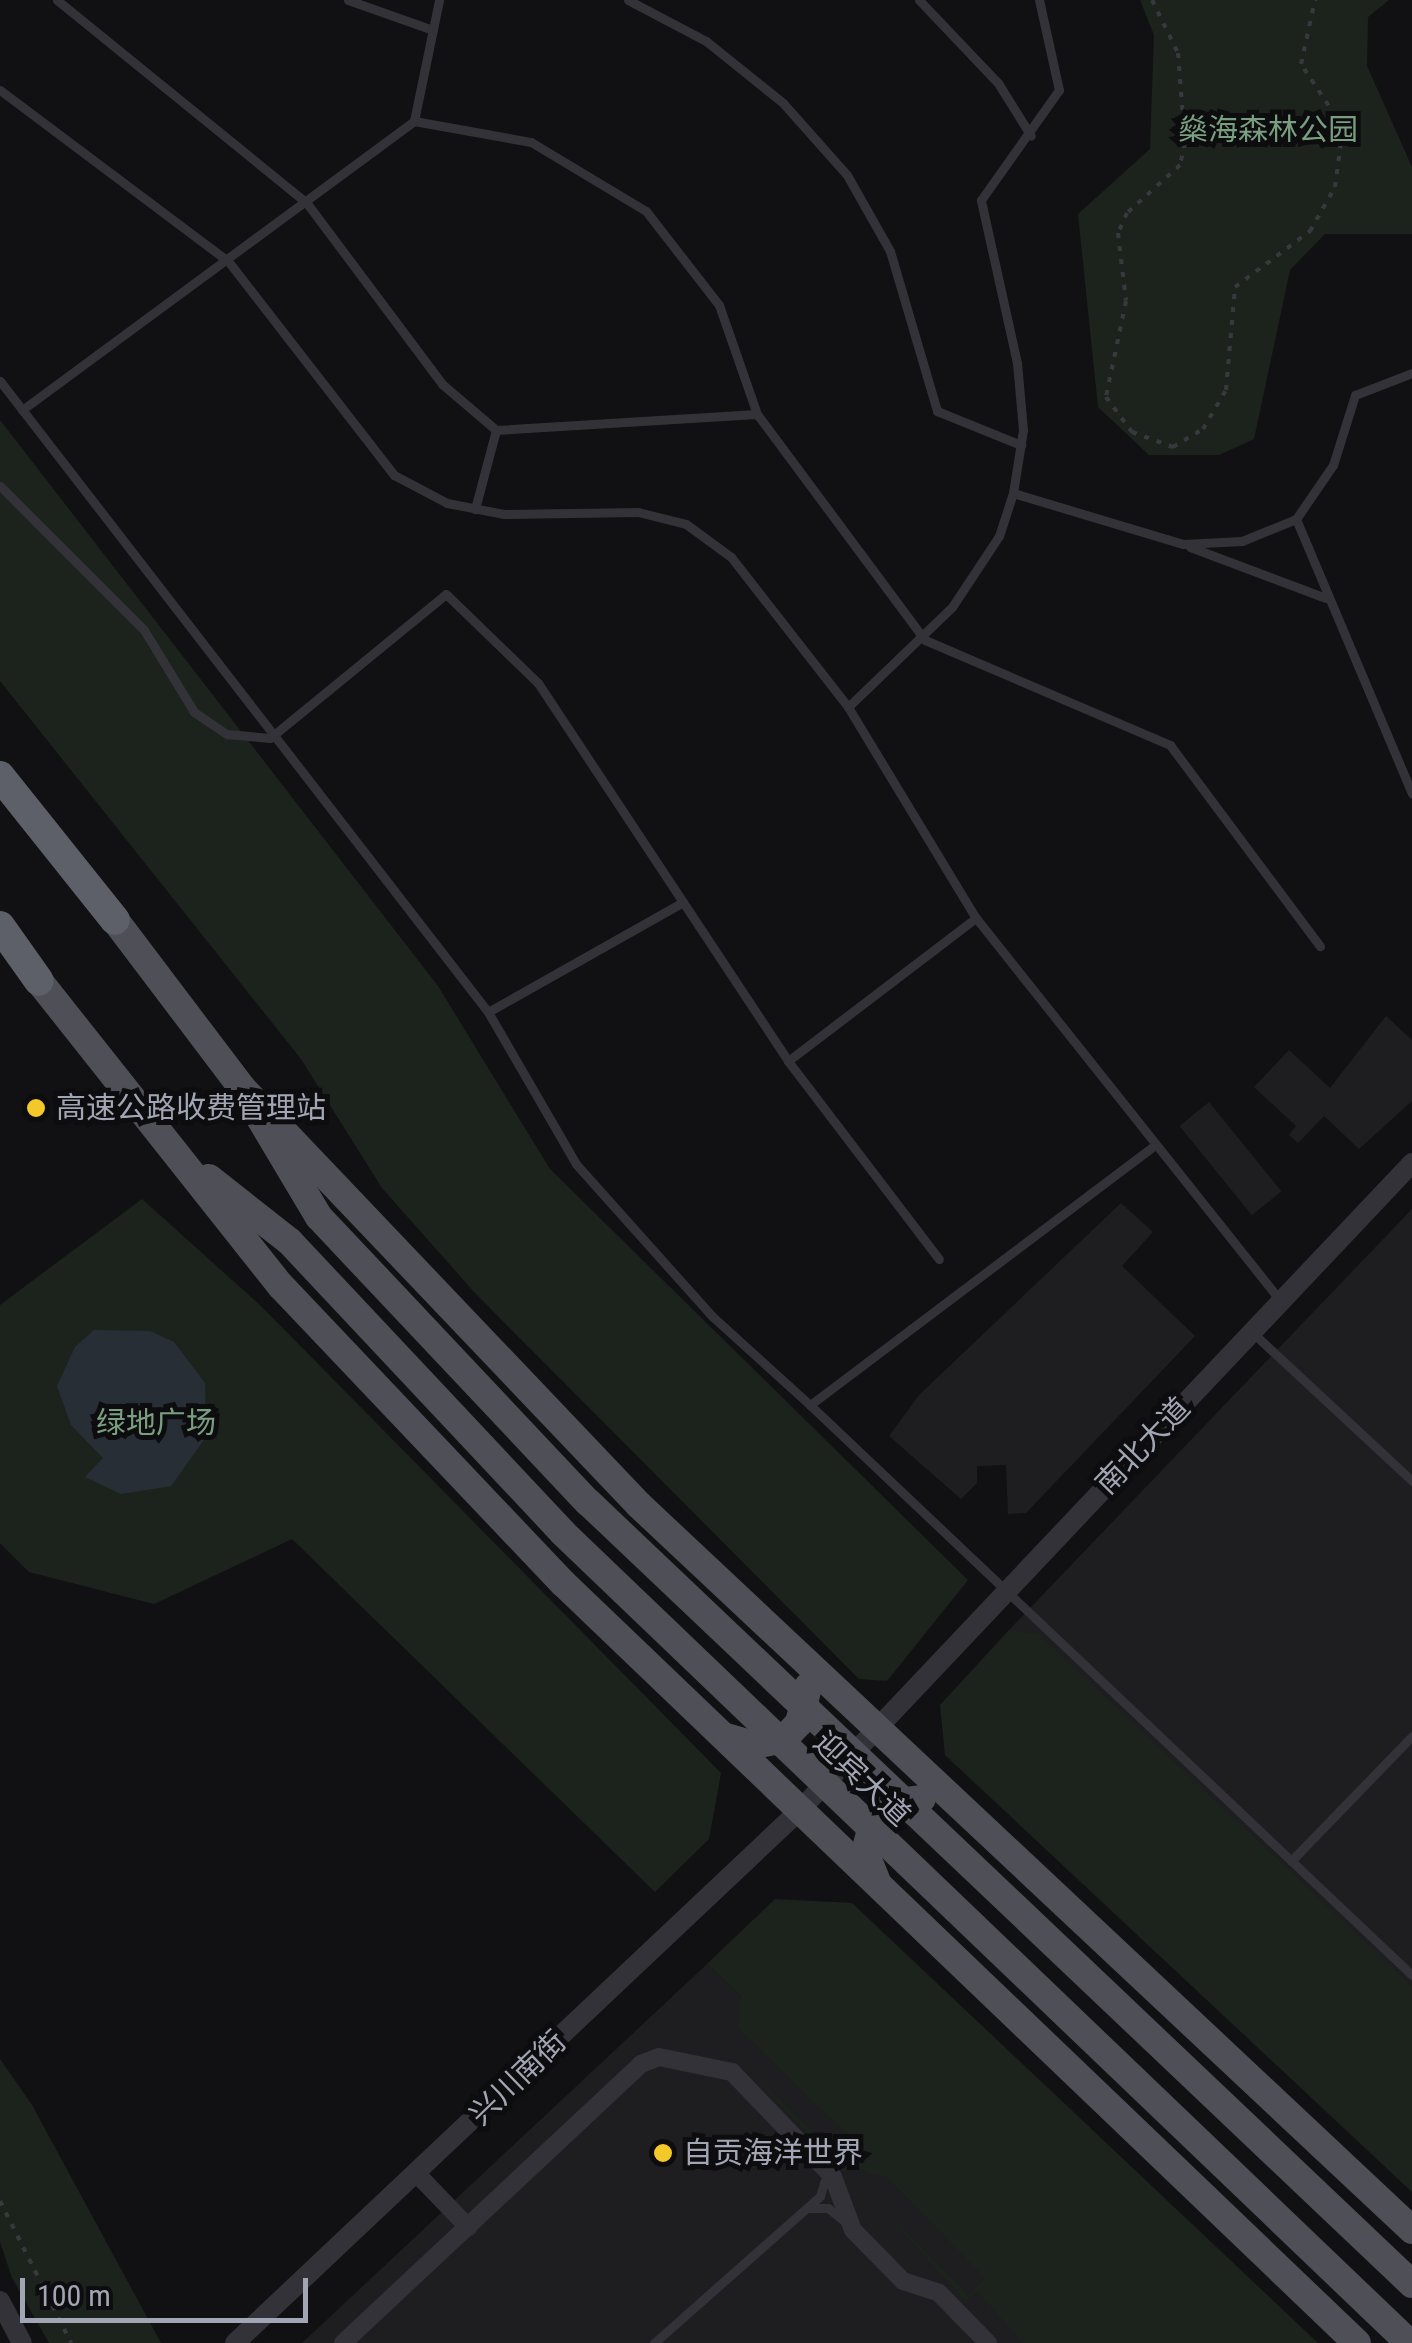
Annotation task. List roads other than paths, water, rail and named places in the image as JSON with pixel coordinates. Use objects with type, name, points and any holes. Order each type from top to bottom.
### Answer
[{"type":"highway","points":[[0,776],[115,920]]},
{"type":"highway","points":[[0,926],[38,981]]},
{"type":"main road","points":[[115,920],[242,1088],[639,1505],[874,1730],[1412,2230]]},
{"type":"main road","points":[[38,981],[169,1146],[367,1378],[716,1731],[1357,2343]]},
{"type":"main road","name":"迎宾大道","points":[[242,1088],[319,1216],[588,1502],[1412,2284]]},
{"type":"main road","name":"迎宾大道","points":[[169,1146],[290,1242],[564,1533],[1409,2343]]},
{"type":"main road","points":[[716,1731],[754,1745],[792,1733],[808,1687],[792,1651]]},
{"type":"main road","points":[[882,1890],[865,1852],[884,1808],[910,1798],[965,1814]]},
{"type":"street","name":"南北大道","points":[[874,1730],[1412,1163]]},
{"type":"street","name":"兴川南街","points":[[235,2343],[800,1811],[874,1730]]},
{"type":"street","points":[[342,2343],[640,2064],[659,2058],[732,2072],[827,2170],[850,2228],[898,2278],[939,2292],[988,2343]]},
{"type":"street","points":[[417,2174],[468,2227]]},
{"type":"street","points":[[0,2301],[22,2343]]},
{"type":"lane","points":[[57,0],[306,202],[442,384],[496,430],[758,414]]},
{"type":"lane","points":[[348,0],[433,30]]},
{"type":"lane","points":[[22,410],[228,262],[414,121],[440,0]]},
{"type":"lane","points":[[628,0],[706,41],[783,103],[834,161],[890,252],[938,410],[1021,445]]},
{"type":"lane","points":[[919,0],[998,83],[1031,136]]},
{"type":"lane","points":[[848,707],[925,640],[998,536],[1013,493],[1021,445],[1017,363],[980,200],[1031,136],[1059,90],[1039,0]]},
{"type":"lane","points":[[0,90],[228,262],[394,475],[475,508],[638,512],[686,524],[731,557],[848,707],[976,918],[1280,1302]]},
{"type":"lane","points":[[414,121],[531,142],[646,212],[719,305],[758,414],[925,640],[1170,745],[1320,946]]},
{"type":"lane","points":[[1183,544],[1242,541],[1296,520],[1333,465],[1355,395],[1412,373]]},
{"type":"lane","points":[[0,381],[270,738],[488,1012],[576,1164],[714,1317],[1412,1975]]},
{"type":"lane","points":[[475,508],[496,430]]},
{"type":"lane","points":[[0,486],[144,630],[194,712],[227,734],[270,738],[446,594],[538,683],[788,1061],[940,1259]]},
{"type":"lane","points":[[1013,493],[1183,544],[1326,598]]},
{"type":"lane","points":[[1296,520],[1412,794]]},
{"type":"lane","points":[[488,1012],[683,902]]},
{"type":"lane","points":[[788,1061],[976,918]]},
{"type":"lane","points":[[810,1405],[1154,1146]]},
{"type":"lane","points":[[1252,1332],[1412,1481]]},
{"type":"lane","points":[[1291,1861],[1412,1736]]},
{"type":"lane","points":[[654,2343],[806,2208],[827,2170]]},
{"type":"lane","points":[[806,2208],[828,2208],[850,2228]]},
{"type":"place","name":"高速公路收费管理站","points":[[36,1108]]},
{"type":"place","name":"自贡海洋世界","points":[[663,2153]]},
{"type":"park label","name":"燊海森林公园","points":[[1268,130]]},
{"type":"park label","name":"绿地广场","points":[[156,1423]]}]
